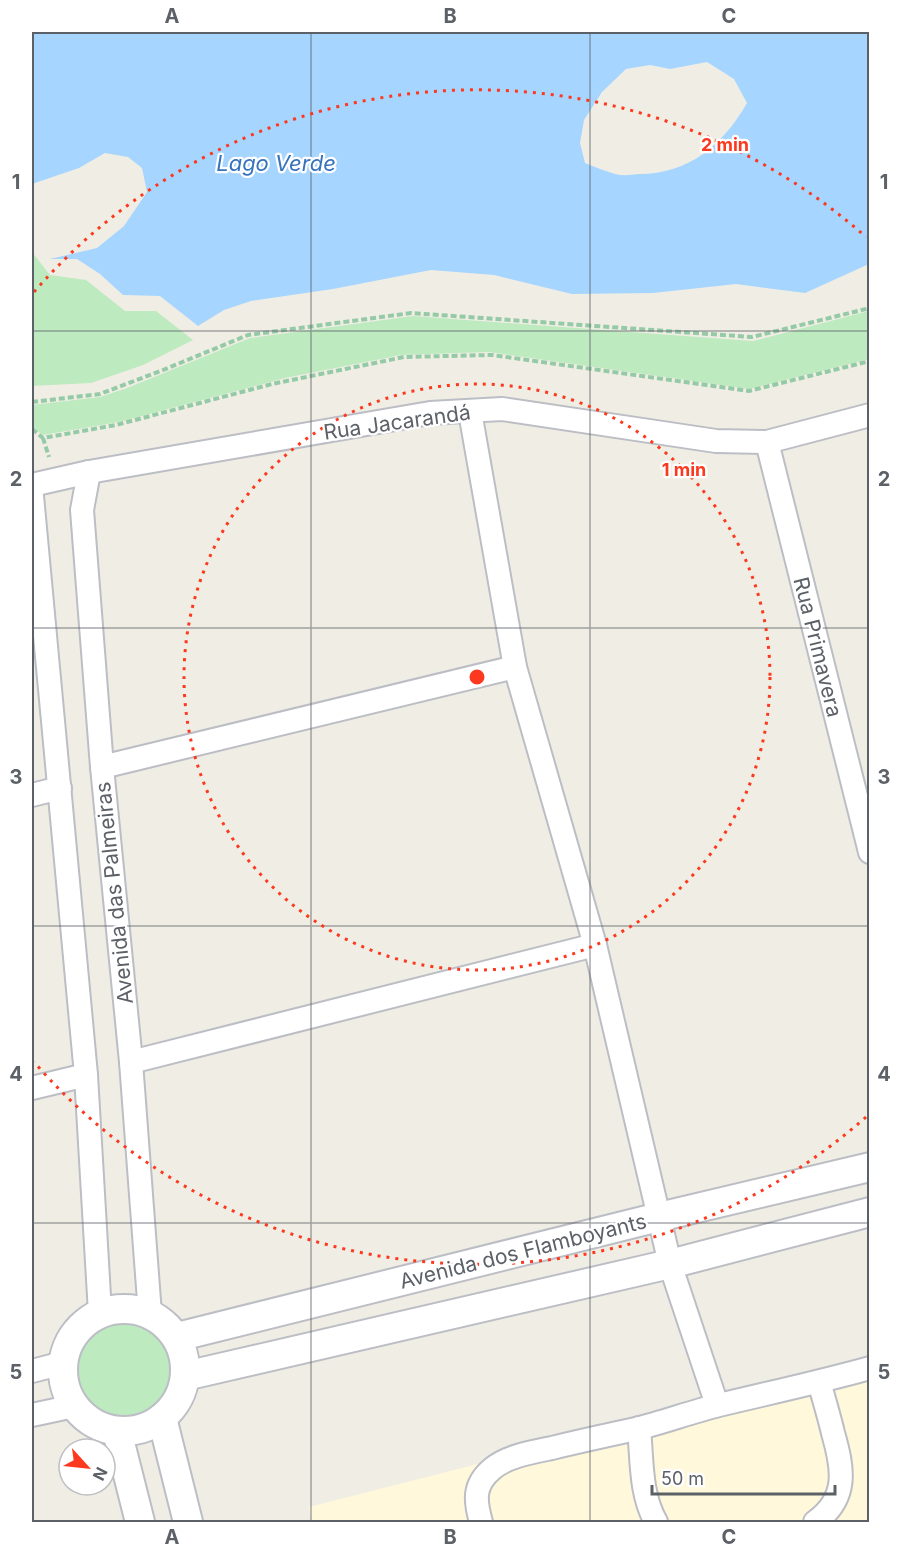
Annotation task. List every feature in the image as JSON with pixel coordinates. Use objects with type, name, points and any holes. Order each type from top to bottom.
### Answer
[{"type":"street","name":"Rua Jacarandá","points":[[32,485],[88,472],[430,413],[501,410],[716,441],[767,442],[870,415]]},
{"type":"street","points":[[470,411],[515,667],[595,945],[670,1264],[717,1405]]},
{"type":"street","name":"Rua Primavera","points":[[767,442],[870,852]]},
{"type":"street","name":"Avenida das Palmeiras","points":[[88,472],[82,510],[102,767],[131,1062],[150,1314]]},
{"type":"street","name":"Avenida das Palmeiras","points":[[32,496],[86,1075],[100,1313]]},
{"type":"street","points":[[102,767],[515,667]]},
{"type":"street","points":[[32,795],[60,788]]},
{"type":"street","points":[[131,1062],[595,945]]},
{"type":"street","points":[[32,1088],[86,1075]]},
{"type":"street","name":"Avenida dos Flamboyants","points":[[177,1337],[870,1167]]},
{"type":"street","name":"Avenida dos Flamboyants","points":[[185,1376],[670,1264],[870,1212]]},
{"type":"street","points":[[120,1308],[141,1310],[150,1314],[165,1324],[177,1337],[184,1356],[185,1376],[182,1392],[174,1407],[148,1427],[133,1431],[117,1431],[100,1427],[74,1406],[65,1385],[63,1364],[69,1343],[82,1325],[100,1313],[120,1308]]},
{"type":"street","points":[[32,1371],[63,1364]]},
{"type":"street","points":[[481,1522],[476,1494],[481,1482],[498,1464],[529,1453],[639,1428],[717,1405],[870,1368]]},
{"type":"street","points":[[815,1522],[831,1508],[842,1477],[836,1444],[819,1382]]},
{"type":"street","points":[[32,1415],[74,1406]]},
{"type":"street","points":[[162,1418],[188,1522]]},
{"type":"street","points":[[639,1428],[645,1493],[650,1512],[656,1522]]},
{"type":"street","points":[[117,1431],[140,1522]]},
{"type":"path","points":[[32,402],[100,394],[248,335],[411,312],[752,338],[870,308]]},
{"type":"path","points":[[32,429],[43,438],[116,425],[272,384],[404,357],[492,355],[749,391],[870,361]]},
{"type":"shaded area","points":[[869,1364],[869,1522],[312,1522],[309,1507]]},
{"type":"green space","points":[[32,252],[50,275],[86,280],[125,311],[156,311],[193,340],[143,365],[91,383],[32,386]]},
{"type":"green space","points":[[869,311],[869,359],[749,389],[489,352],[401,355],[285,378],[119,422],[43,435],[32,427],[32,405],[100,397],[250,338],[413,316],[753,341]]},
{"type":"green space","points":[[125,1323],[143,1327],[158,1337],[168,1352],[172,1370],[168,1388],[158,1403],[143,1413],[125,1417],[107,1413],[92,1403],[82,1388],[78,1370],[82,1352],[92,1337],[107,1327]]},
{"type":"water","name":"Lago Verde","points":[[32,32],[869,32],[869,264],[805,293],[736,284],[653,293],[572,294],[494,275],[431,270],[333,289],[251,301],[224,310],[198,326],[160,296],[123,295],[100,274],[77,259],[50,259],[97,248],[124,226],[147,192],[142,168],[128,157],[105,153],[79,168],[32,184]],"holes":[[[707,62],[734,79],[747,103],[727,132],[703,154],[689,163],[657,173],[624,175],[585,163],[580,143],[584,120],[602,92],[626,69],[650,65],[670,69]]]}]
